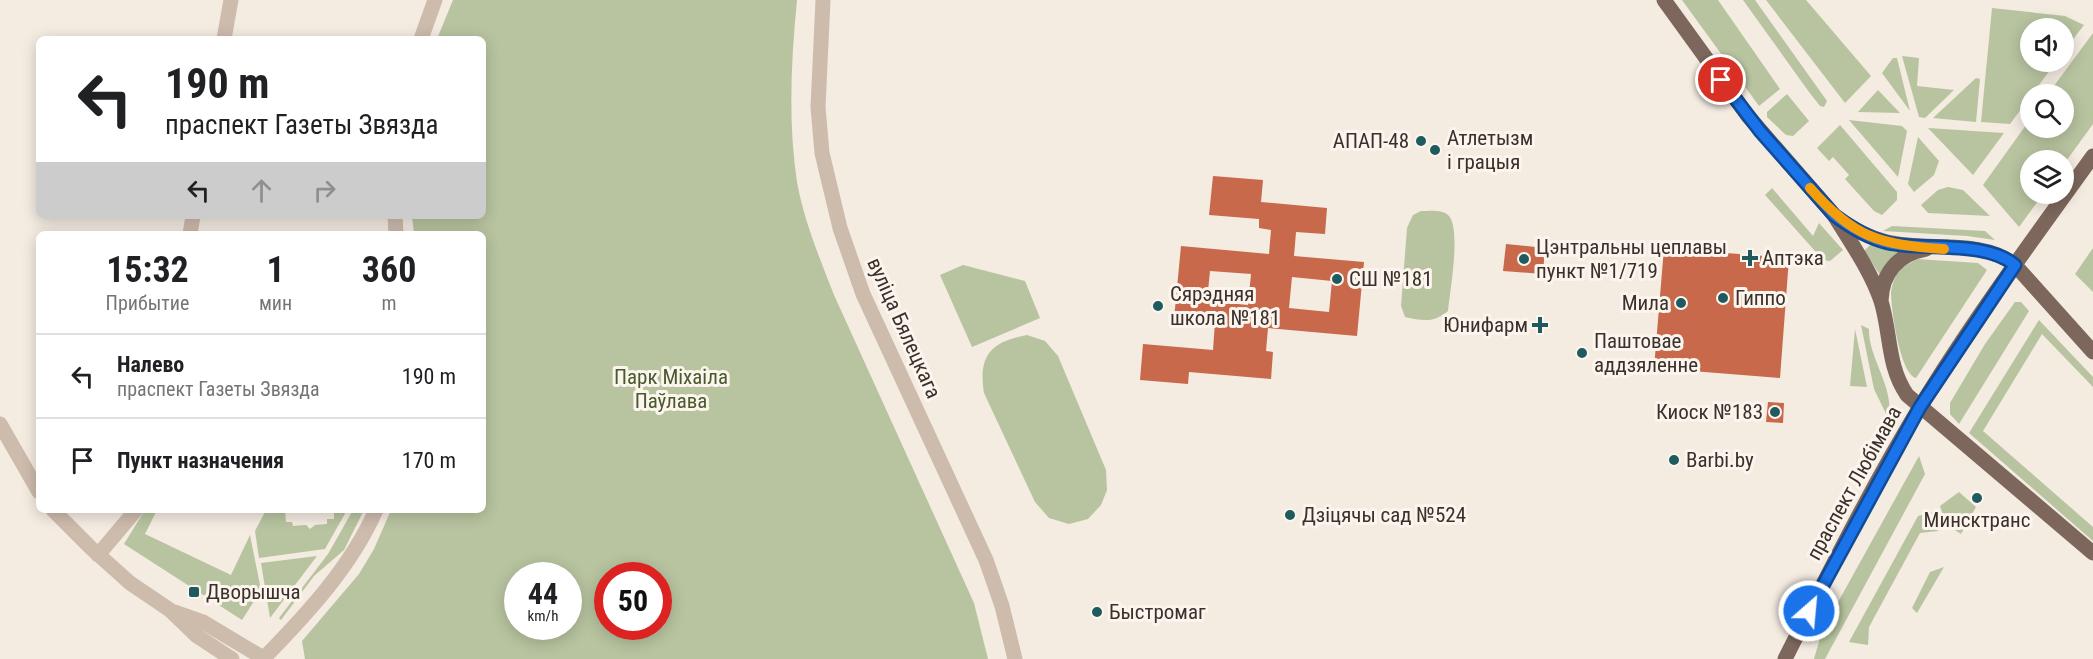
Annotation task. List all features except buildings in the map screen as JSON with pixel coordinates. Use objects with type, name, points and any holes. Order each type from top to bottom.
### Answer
[{"type":"main road","points":[[1664,0],[1754,124],[1834,215],[1865,268],[1881,303],[1893,368],[1907,395],[2093,553]]},
{"type":"main road","name":"праспект Любімава","points":[[1785,659],[1829,571],[1920,407],[2015,265],[2093,156]]},
{"type":"main road","points":[[1834,215],[1883,241],[1983,252],[2000,256],[2015,265],[2093,352]]},
{"type":"main road","points":[[1881,303],[1884,282],[1892,267],[1912,253],[1935,248]]},
{"type":"street","points":[[225,36],[231,0]]},
{"type":"street","points":[[422,36],[435,0]]},
{"type":"street","name":"вуліца Бялецкага","points":[[823,0],[818,107],[822,153],[840,228],[863,294],[986,560],[1002,606],[1015,659]]},
{"type":"street","points":[[0,424],[36,487]]},
{"type":"street","points":[[56,513],[98,555],[130,582],[170,610],[197,636],[232,659]]},
{"type":"street","points":[[98,555],[133,513]]},
{"type":"street","points":[[170,610],[203,622],[264,659],[291,631],[346,564],[366,534],[375,513]]},
{"type":"green space","name":"Парк Міхаіла Паўлава","points":[[453,0],[797,0],[791,114],[797,182],[804,211],[834,295],[974,603],[988,659],[305,659],[302,641],[359,574],[374,549],[390,513],[486,513],[486,231],[414,231],[412,219],[486,219],[486,36],[438,36]]},
{"type":"green space","points":[[1682,0],[1718,0],[1780,89],[1759,106]]},
{"type":"green space","points":[[1743,0],[1755,0],[1827,101],[1824,107],[1820,106],[1809,92]]},
{"type":"green space","points":[[1766,0],[1806,0],[1871,76],[1845,103]]},
{"type":"green space","points":[[1992,8],[2069,18],[2020,18],[2020,72],[2049,72],[2040,84],[2020,84],[2020,111],[2010,124],[1981,122]]},
{"type":"green space","points":[[2074,20],[2084,25],[2074,38]]},
{"type":"green space","points":[[2093,33],[2093,124],[2074,150],[2020,150],[2020,204],[2036,204],[2019,227],[1983,185],[2020,133],[2020,138],[2074,138],[2074,84],[2055,84],[2064,72],[2074,72],[2074,59]]},
{"type":"green space","points":[[1902,56],[1919,58],[1917,86],[1954,90],[1925,118],[1919,117]]},
{"type":"green space","points":[[1893,58],[1897,58],[1910,111],[1882,73]]},
{"type":"green space","points":[[1976,78],[1980,79],[1976,122],[1933,118]]},
{"type":"green space","points":[[1878,90],[1900,113],[1858,112]]},
{"type":"green space","points":[[1787,94],[1809,121],[1793,136],[1786,135],[1767,117],[1767,112]]},
{"type":"green space","points":[[1849,120],[1902,126],[1907,131],[1898,177]]},
{"type":"green space","points":[[1840,125],[1897,192],[1897,200],[1882,215],[1874,211],[1845,179],[1849,175],[1833,157],[1829,161],[1817,148]]},
{"type":"green space","points":[[1928,128],[2004,133],[1973,175]]},
{"type":"green space","points":[[1918,137],[1939,161],[1934,175],[1914,192],[1908,184]]},
{"type":"green space","points":[[1948,187],[1963,190],[1990,216],[1928,213],[1921,205],[1938,190]]},
{"type":"green space","points":[[1772,188],[1813,236],[1819,223],[1843,250],[1830,261],[1823,260],[1765,195]]},
{"type":"green space","points":[[1421,211],[1443,212],[1449,216],[1454,234],[1454,261],[1448,311],[1438,318],[1428,320],[1405,317],[1401,306],[1407,228],[1413,215]]},
{"type":"green space","points":[[1892,226],[1985,231],[1995,240],[1883,231]]},
{"type":"green space","points":[[1871,244],[1900,251],[1880,275],[1864,251]]},
{"type":"green space","points":[[2093,248],[2093,292],[2075,274]]},
{"type":"green space","points":[[1917,259],[1978,263],[1987,270],[1916,378],[1910,374],[1901,354],[1891,292],[1898,270]]},
{"type":"green space","points":[[963,265],[1025,281],[1040,318],[972,347],[940,275]]},
{"type":"green space","points":[[2015,302],[2021,302],[2029,311],[1959,424],[1950,414],[1950,403],[1985,344]]},
{"type":"green space","points":[[2039,320],[2093,377],[2093,387],[2042,334],[1983,431],[2093,527],[2093,541],[1969,433]]},
{"type":"green space","points":[[1861,325],[1869,329],[1873,351],[1888,396],[1888,418],[1874,389]]},
{"type":"green space","points":[[1855,329],[1867,387],[1850,386]]},
{"type":"green space","points":[[1027,335],[1045,341],[1058,356],[1106,470],[1107,490],[1101,505],[1088,519],[1069,524],[1049,518],[1035,502],[984,393],[983,369],[990,352],[1004,342]]},
{"type":"green space","points":[[1919,456],[1925,474],[1825,659],[1814,659],[1822,631]]},
{"type":"green space","points":[[1959,492],[1976,507],[1961,534],[1946,524],[1940,506]]},
{"type":"green space","points":[[1933,512],[1938,531],[1920,533],[1869,627],[1868,645],[1849,642],[1918,516]]},
{"type":"green space","points":[[143,513],[156,513],[145,534],[231,575],[250,535],[261,590],[242,620],[124,544]]},
{"type":"green space","points":[[264,513],[285,513],[286,522],[292,522],[293,526],[306,525],[310,529],[315,525],[327,524],[327,519],[334,519],[334,513],[345,513],[325,549],[259,558],[255,531]]},
{"type":"green space","points":[[351,513],[362,513],[344,550],[314,576],[281,620],[279,618],[328,554]]},
{"type":"green space","points":[[317,556],[270,618],[261,563]]},
{"type":"green space","points":[[1944,567],[1917,613],[1912,608],[1930,572]]},
{"type":"slow traffic","points":[[1810,188],[1834,215],[1872,237],[1895,244],[1944,249]]},
{"type":"place","name":"АПАП-48","points":[[1421,141]]},
{"type":"place","name":"Атлетызм і грацыя","points":[[1435,150]]},
{"type":"place","name":"Аптэка","points":[[1750,258]]},
{"type":"place","name":"Цэнтральны цеплавы пункт №1/719","points":[[1524,259]]},
{"type":"place","name":"СШ №181","points":[[1337,279]]},
{"type":"place","name":"Гиппо","points":[[1723,298]]},
{"type":"place","name":"Мила","points":[[1681,303]]},
{"type":"place","name":"Сярэдняя школа №181","points":[[1158,306]]},
{"type":"place","name":"Юнифарм","points":[[1540,325]]},
{"type":"place","name":"Паштовае аддзяленне","points":[[1582,353]]},
{"type":"place","name":"Киоск №183","points":[[1775,412]]},
{"type":"place","name":"Barbi.by","points":[[1674,460]]},
{"type":"place","name":"Минсктранс","points":[[1977,498]]},
{"type":"place","name":"Дзіцячы сад №524","points":[[1290,515]]},
{"type":"place","name":"Дворышча","points":[[194,592]]},
{"type":"place","name":"Быстромаг","points":[[1097,612]]},
{"type":"route","points":[[1721,80],[1774,148],[1834,215],[1845,223],[1886,242],[1974,250],[2000,256],[2015,265],[1920,407],[1809,611]]}]
